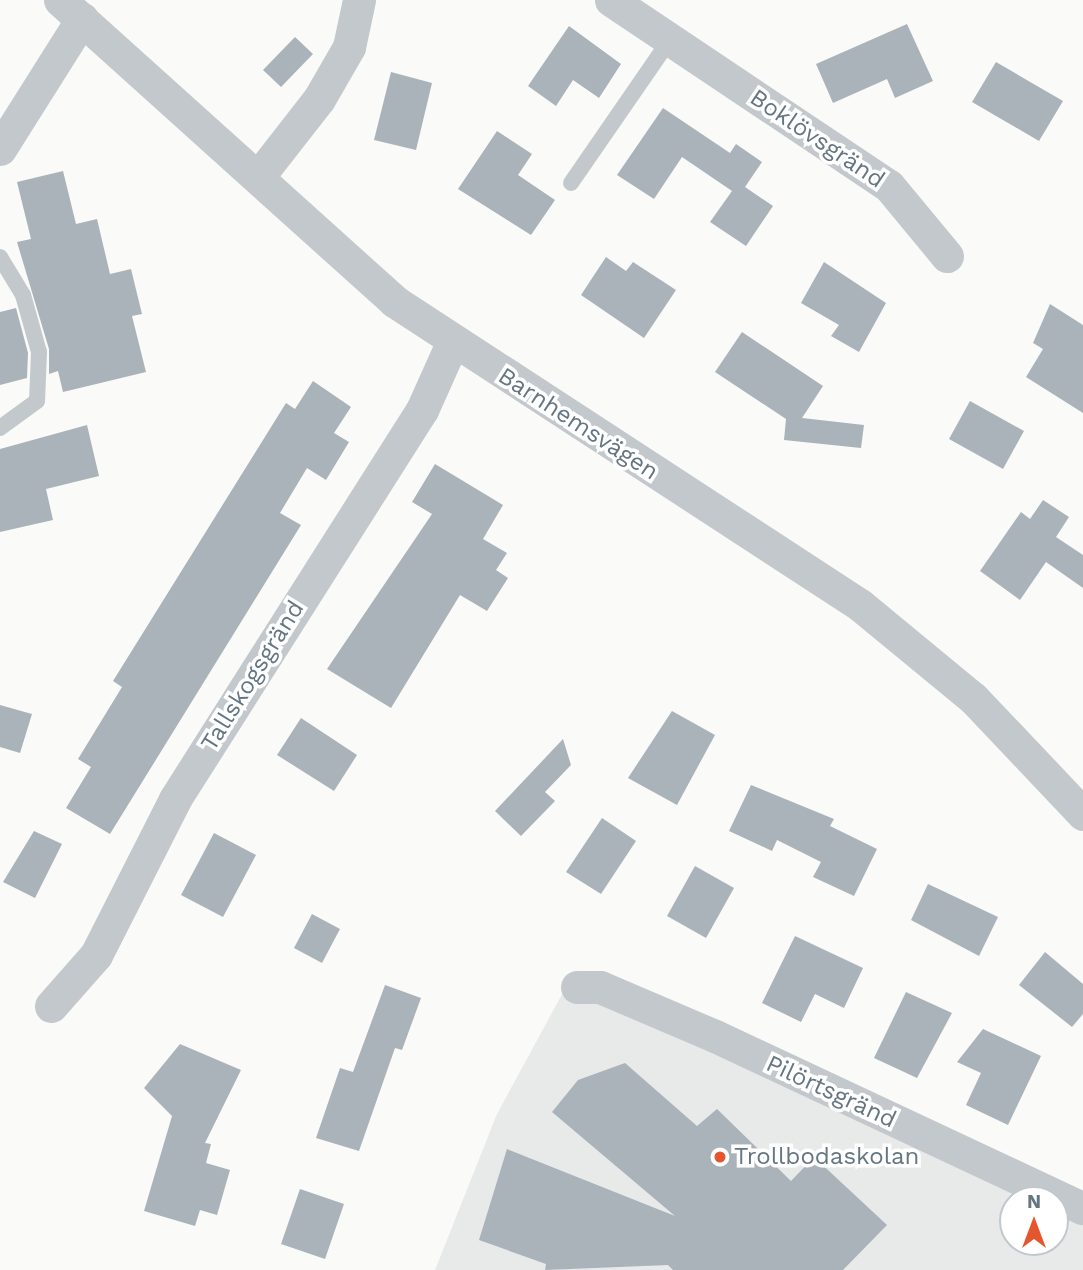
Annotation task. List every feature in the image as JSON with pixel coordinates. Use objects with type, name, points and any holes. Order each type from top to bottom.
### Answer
[{"type":"street","points":[[258,177],[318,99],[349,47],[359,0]]},
{"type":"street","name":"Boklövsgränd","points":[[611,0],[889,186],[947,256]]},
{"type":"street","name":"Barnhemsvägen","points":[[0,149],[71,10],[394,301],[452,344],[778,552],[943,671],[1083,814]]},
{"type":"street","name":"Tallskogsgränd","points":[[51,1006],[96,955],[175,799],[422,410],[452,344]]},
{"type":"street","name":"Pilörtsgränd","points":[[577,987],[600,987],[715,1036],[1083,1208]]},
{"type":"lane","points":[[571,183],[669,41]]},
{"type":"lane","points":[[0,257],[23,295],[39,352],[37,401],[0,428]]},
{"type":"shaded area","name":"Trollbodaskolan","points":[[566,987],[1029,1186],[999,1186],[999,1256],[1069,1256],[1069,1203],[1083,1209],[1083,1270],[435,1270],[497,1114]]},
{"type":"building","points":[[907,24],[933,81],[895,98],[887,79],[833,103],[816,64]]},
{"type":"building","points":[[569,26],[621,64],[599,98],[573,80],[556,106],[528,86]]},
{"type":"building","points":[[295,37],[313,54],[281,87],[263,70]]},
{"type":"building","points":[[996,62],[1063,101],[1039,141],[972,102]]},
{"type":"building","points":[[391,72],[432,83],[416,150],[374,140]]},
{"type":"building","points":[[663,108],[730,153],[736,144],[762,162],[745,187],[773,206],[746,246],[710,222],[732,191],[682,157],[654,199],[617,175]]},
{"type":"building","points":[[497,131],[532,154],[518,175],[555,200],[531,235],[458,189]]},
{"type":"building","points":[[63,171],[76,224],[97,219],[110,274],[131,269],[142,314],[132,316],[146,372],[63,392],[58,371],[49,374],[49,349],[17,242],[31,239],[17,182]]},
{"type":"building","points":[[606,257],[626,271],[633,262],[676,290],[644,338],[581,295]]},
{"type":"building","points":[[824,262],[886,303],[859,352],[831,336],[839,325],[801,303]]},
{"type":"building","points":[[1050,304],[1083,325],[1083,413],[1026,377],[1043,349],[1033,343]]},
{"type":"building","points":[[16,308],[28,353],[27,378],[0,385],[0,312]]},
{"type":"building","points":[[742,332],[823,386],[802,418],[864,425],[861,448],[784,440],[786,419],[715,372]]},
{"type":"building","points":[[313,381],[351,407],[334,433],[349,442],[326,480],[307,468],[280,513],[301,525],[110,834],[66,808],[91,767],[78,759],[122,687],[113,681],[286,403],[295,409]]},
{"type":"building","points":[[970,401],[1024,431],[1003,469],[949,439]]},
{"type":"building","points":[[87,425],[99,476],[46,489],[53,520],[0,532],[0,449]]},
{"type":"building","points":[[435,464],[503,505],[483,539],[507,553],[496,570],[508,578],[487,611],[460,595],[391,708],[327,669],[432,514],[412,502]]},
{"type":"building","points":[[1043,500],[1069,517],[1056,537],[1083,555],[1083,588],[1046,562],[1020,600],[980,571],[1021,512],[1030,519]]},
{"type":"building","points":[[0,705],[32,714],[20,753],[0,747]]},
{"type":"building","points":[[672,711],[715,735],[677,805],[628,778]]},
{"type":"building","points":[[301,718],[357,755],[334,791],[277,755]]},
{"type":"building","points":[[563,739],[571,765],[545,792],[555,801],[521,836],[495,811]]},
{"type":"building","points":[[751,785],[834,819],[830,826],[877,849],[854,896],[813,877],[821,862],[777,840],[772,851],[729,831]]},
{"type":"building","points":[[602,818],[636,841],[601,894],[566,872]]},
{"type":"building","points":[[34,831],[62,844],[35,898],[3,882]]},
{"type":"building","points":[[214,833],[256,855],[223,917],[181,895]]},
{"type":"building","points":[[695,866],[734,888],[706,938],[667,916]]},
{"type":"building","points":[[928,884],[998,917],[979,956],[911,920]]},
{"type":"building","points":[[312,914],[340,929],[322,963],[294,948]]},
{"type":"building","points":[[795,936],[863,968],[844,1008],[815,994],[801,1022],[762,1003]]},
{"type":"building","points":[[1045,952],[1083,984],[1083,1014],[1072,1027],[1019,985]]},
{"type":"building","points":[[385,985],[421,998],[402,1050],[395,1048],[359,1151],[316,1138],[340,1068],[353,1072]]},
{"type":"building","points":[[906,992],[952,1013],[917,1078],[874,1058]]},
{"type":"building","points":[[983,1029],[1041,1056],[1008,1125],[966,1105],[981,1073],[957,1062]]},
{"type":"building","points":[[180,1044],[241,1070],[205,1143],[211,1144],[206,1163],[230,1170],[217,1215],[200,1210],[195,1226],[144,1211],[172,1116],[144,1088]]},
{"type":"building","points":[[625,1063],[697,1126],[717,1109],[791,1181],[814,1157],[887,1225],[843,1270],[673,1270],[668,1265],[545,1270],[546,1264],[479,1240],[507,1149],[675,1216],[552,1112],[578,1080]]},
{"type":"building","points":[[300,1189],[344,1204],[325,1259],[281,1244]]},
{"type":"place","name":"Trollbodaskolan","points":[[720,1157]]}]
